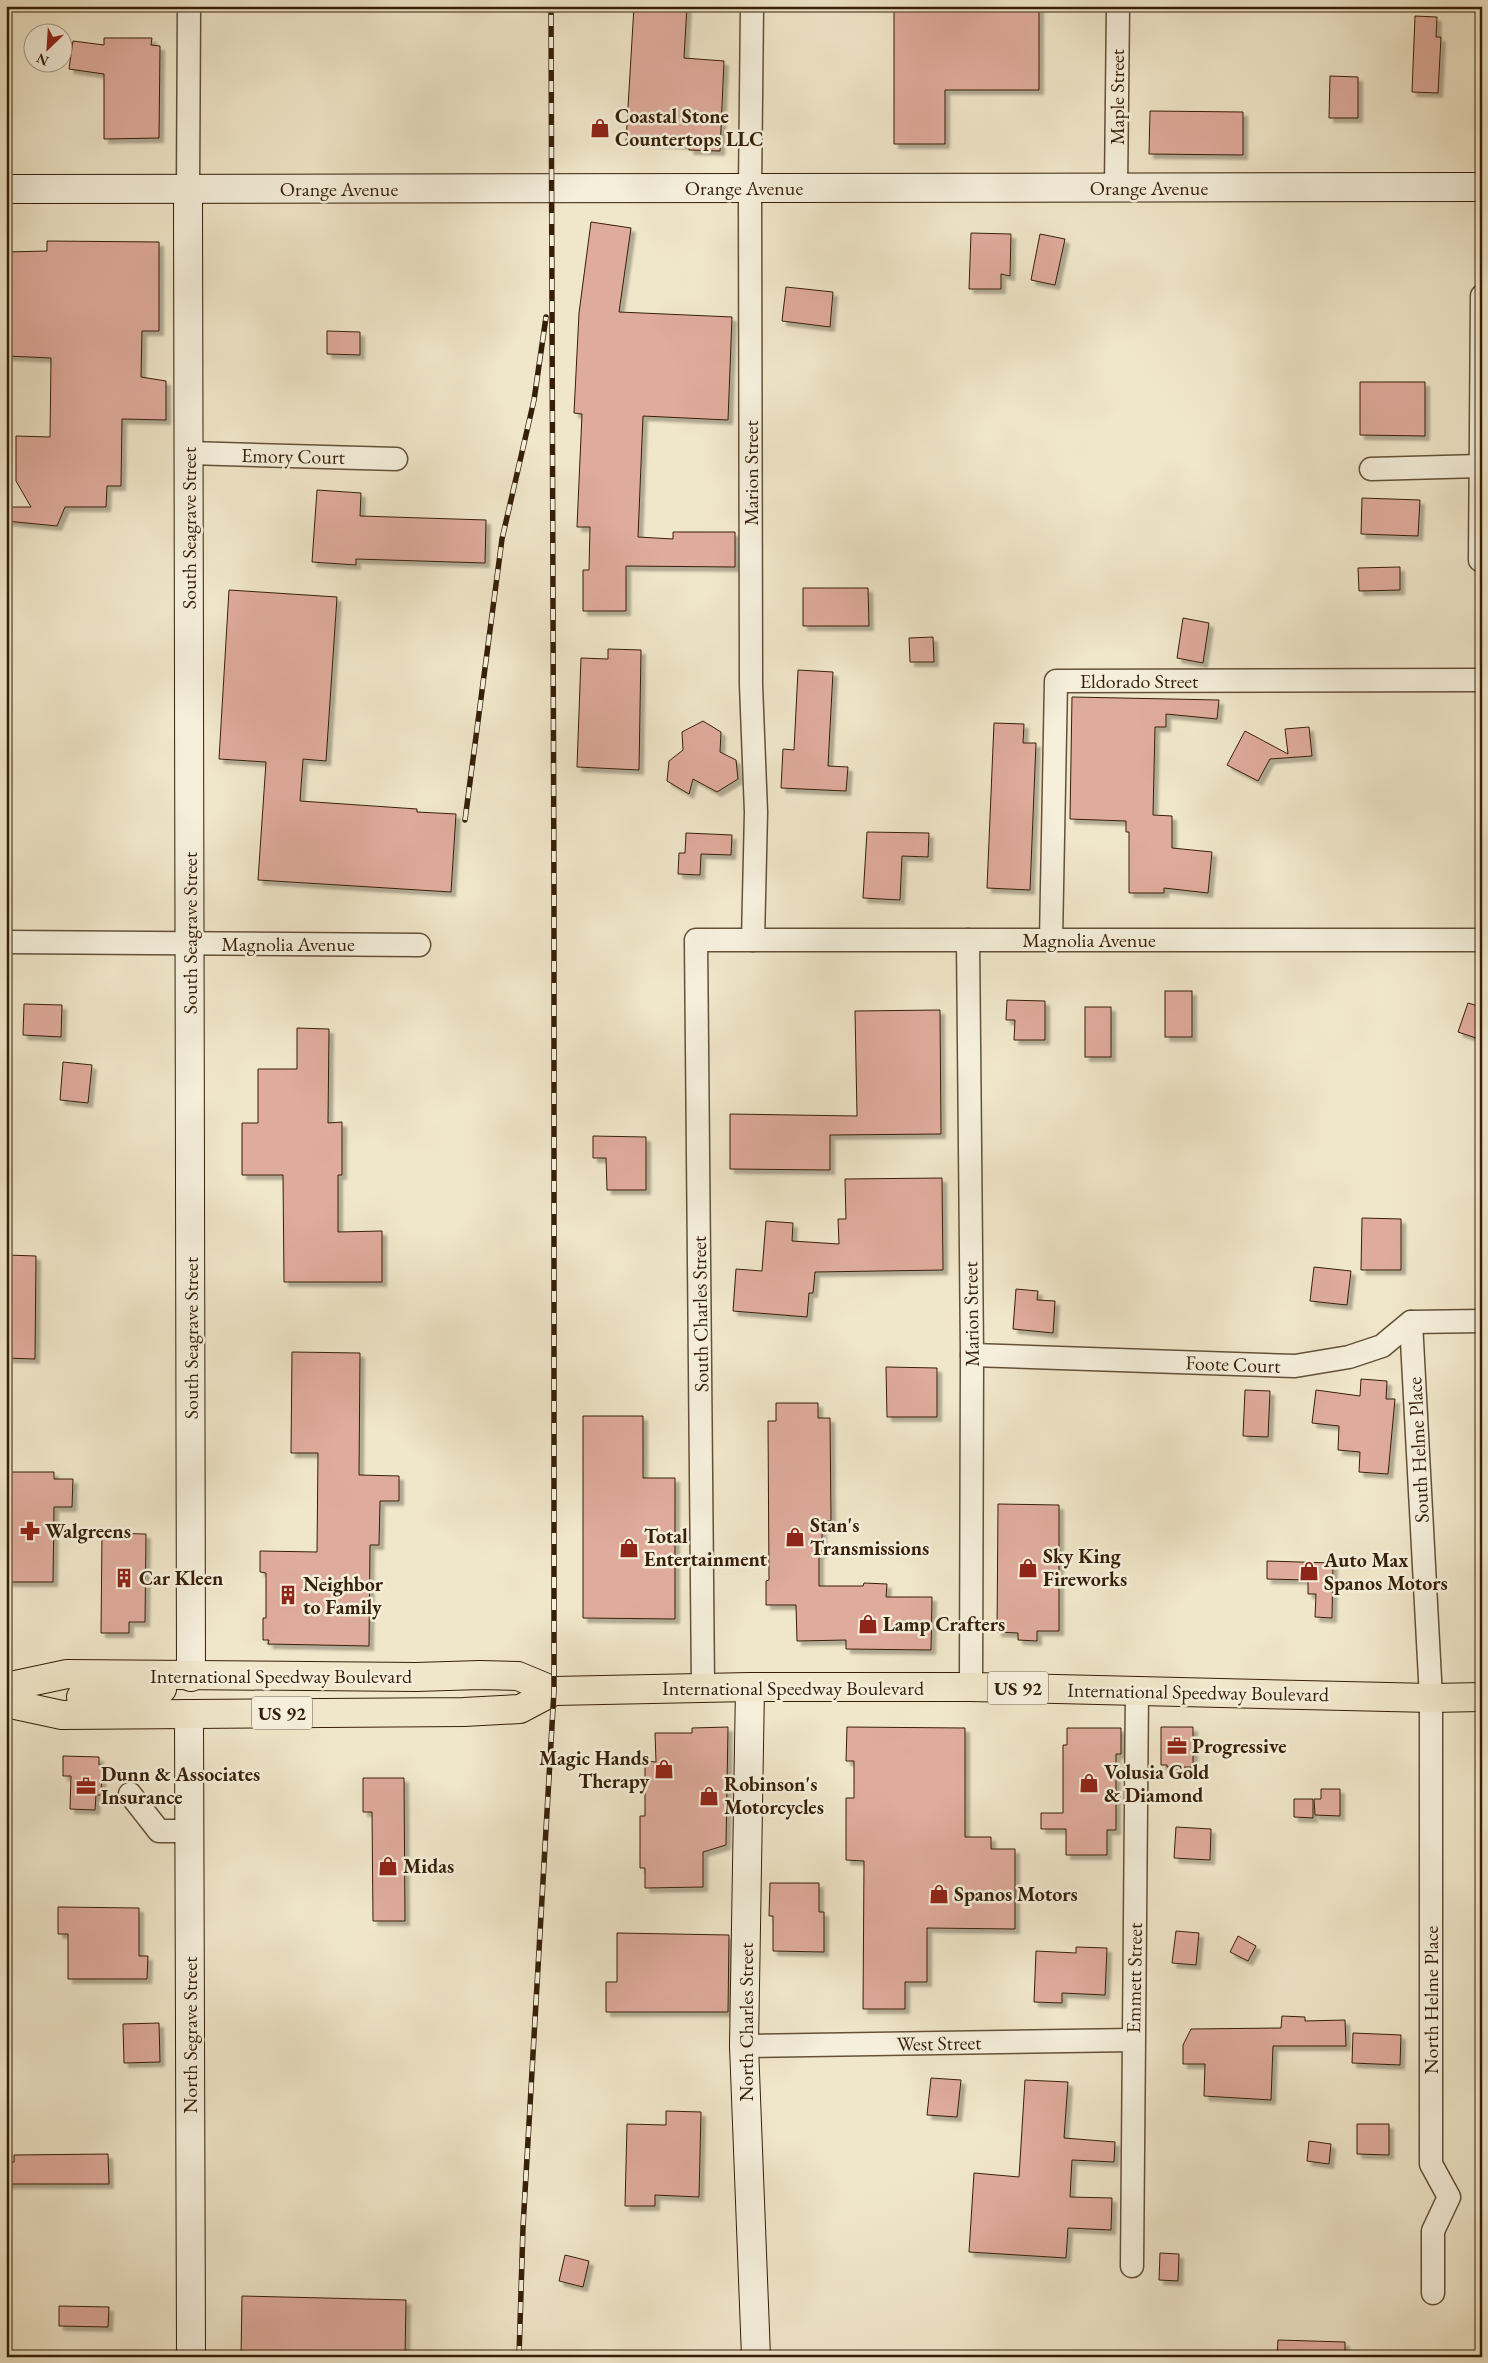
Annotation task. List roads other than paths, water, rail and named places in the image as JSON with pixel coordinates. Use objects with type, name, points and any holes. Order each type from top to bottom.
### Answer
[{"type":"main road","name":"International Speedway Boulevard","points":[[6,1687],[68,1674],[518,1676],[554,1692]]},
{"type":"main road","points":[[18,1706],[53,1699],[148,1694],[171,1686],[191,1676]]},
{"type":"main road","points":[[189,1714],[198,1702],[208,1698],[396,1693],[466,1677]]},
{"type":"main road","name":"International Speedway Boulevard","points":[[18,1706],[62,1715],[520,1709],[554,1692],[750,1687],[971,1687],[1431,1698],[1482,1697]]},
{"type":"street","points":[[188,189],[189,6]]},
{"type":"street","name":"Marion Street","points":[[752,6],[750,188],[751,675],[756,812],[752,940]]},
{"type":"street","name":"Maple Street","points":[[1116,188],[1118,6]]},
{"type":"street","name":"Orange Avenue","points":[[6,189],[1482,187]]},
{"type":"street","name":"South Seagrave Street","points":[[188,189],[191,1676]]},
{"type":"street","points":[[1480,560],[1482,296]]},
{"type":"street","name":"Emory Court","points":[[189,454],[396,459]]},
{"type":"street","points":[[1371,469],[1480,466]]},
{"type":"street","name":"Eldorado Street","points":[[1051,940],[1056,681],[1482,680]]},
{"type":"street","name":"Magnolia Avenue","points":[[696,940],[1482,940]]},
{"type":"street","name":"South Charles Street","points":[[696,940],[703,1688]]},
{"type":"street","name":"Marion Street","points":[[968,940],[972,1355],[971,1687]]},
{"type":"street","name":"Magnolia Avenue","points":[[6,942],[419,945]]},
{"type":"street","points":[[1410,1322],[1482,1321]]},
{"type":"street","name":"Foote Court","points":[[972,1355],[1295,1366],[1349,1357],[1382,1346],[1410,1322]]},
{"type":"street","name":"South Helme Place","points":[[1410,1322],[1431,1698]]},
{"type":"street","name":"North Charles Street","points":[[750,1687],[744,2046],[756,2357]]},
{"type":"street","name":"Emmett Street","points":[[1132,2266],[1137,1690]]},
{"type":"street","name":"North Helme Place","points":[[1431,1698],[1431,2164],[1449,2197],[1434,2231],[1433,2293]]},
{"type":"street","name":"North Segrave Street","points":[[189,1714],[191,2357]]},
{"type":"street","points":[[130,1794],[158,1831],[190,1832]]},
{"type":"street","name":"West Street","points":[[744,2046],[1133,2040]]},
{"type":"railway","points":[[519,2357],[523,2227],[554,1691],[551,6]]},
{"type":"railway","points":[[465,820],[502,539],[534,400],[546,317]]},
{"type":"place","name":"Coastal Stone Countertops LLC","points":[[600,128]]},
{"type":"place","name":"Walgreens","points":[[30,1531]]},
{"type":"place","name":"Stan's Transmissions","points":[[795,1537]]},
{"type":"place","name":"Total Entertainment","points":[[629,1548]]},
{"type":"place","name":"Sky King Fireworks","points":[[1028,1568]]},
{"type":"place","name":"Auto Max Spanos Motors","points":[[1309,1571]]},
{"type":"place","name":"Car Kleen","points":[[124,1578]]},
{"type":"place","name":"Neighbor to Family","points":[[288,1595]]},
{"type":"place","name":"Lamp Crafters","points":[[868,1624]]},
{"type":"place","name":"Progressive","points":[[1177,1746]]},
{"type":"place","name":"Magic Hands Therapy","points":[[664,1769]]},
{"type":"place","name":"Volusia Gold & Diamond","points":[[1089,1783]]},
{"type":"place","name":"Dunn & Associates Insurance","points":[[86,1786]]},
{"type":"place","name":"Robinson's Motorcycles","points":[[709,1796]]},
{"type":"place","name":"Midas","points":[[388,1866]]},
{"type":"place","name":"Spanos Motors","points":[[939,1894]]}]
